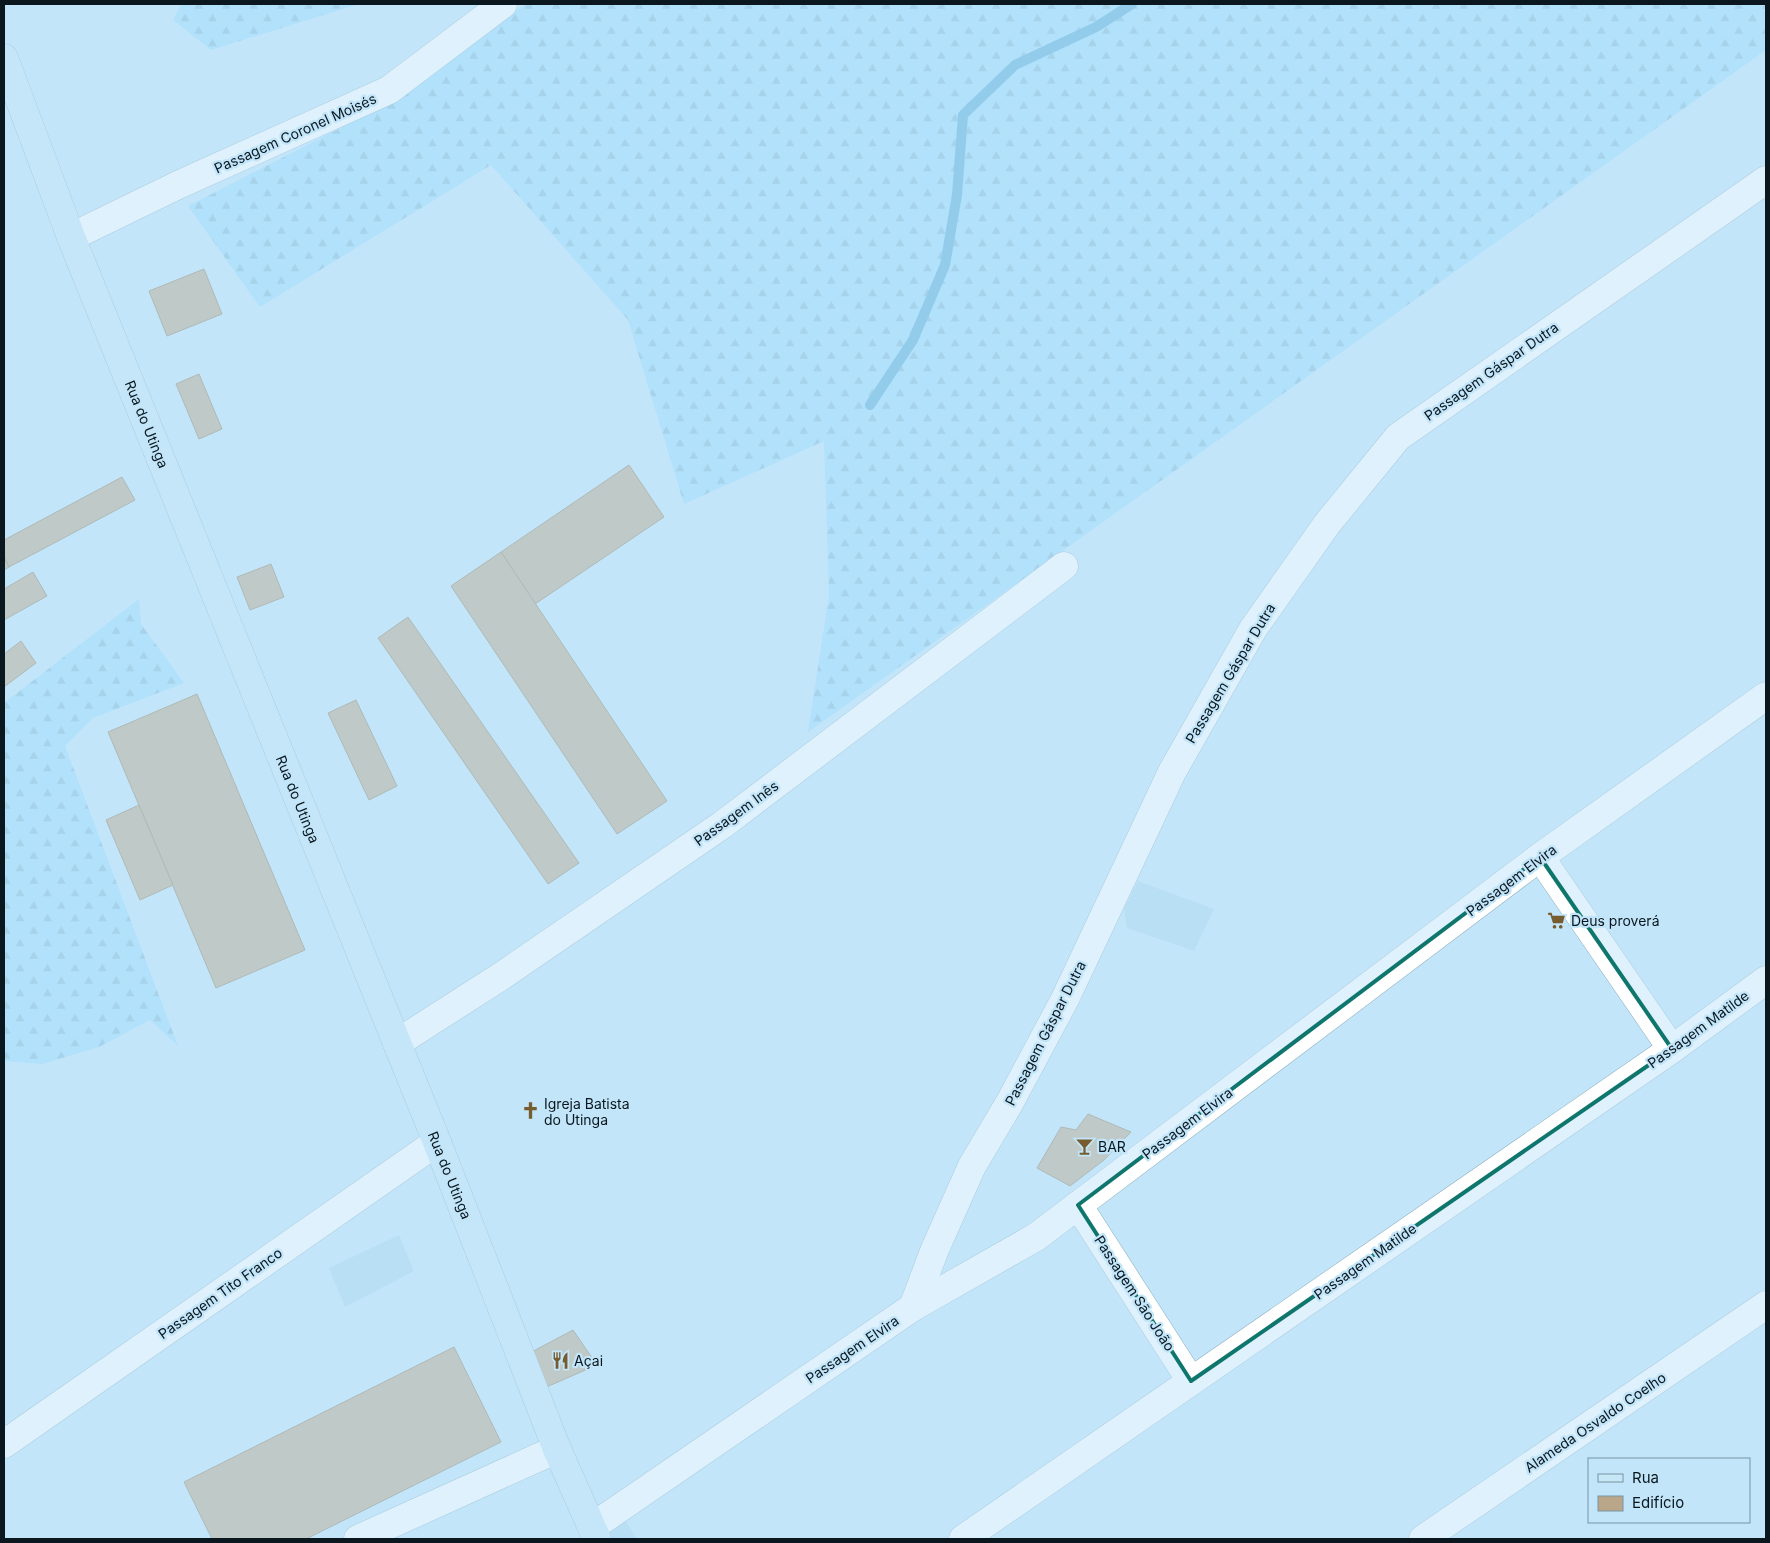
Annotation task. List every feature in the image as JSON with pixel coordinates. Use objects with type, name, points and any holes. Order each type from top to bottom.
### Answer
[{"type":"street","name":"Passagem Coronel Moisés","points":[[71,237],[178,185],[389,90],[503,4]]},
{"type":"street","name":"Rua do Utinga","points":[[4,58],[71,237],[437,1142],[558,1449],[594,1533]]},
{"type":"street","name":"Passagem Gáspar Dutra","points":[[913,1307],[935,1249],[972,1166],[1010,1102],[1065,999],[1172,772],[1252,629],[1327,524],[1398,437],[1766,180]]},
{"type":"street","name":"Passagem Inês","points":[[397,1043],[503,975],[722,825],[1064,566]]},
{"type":"street","name":"Passagem Elvira","points":[[594,1533],[913,1307],[1036,1237],[1540,857],[1766,696]]},
{"type":"street","points":[[1540,857],[1672,1049]]},
{"type":"street","name":"Passagem Matilde","points":[[963,1539],[1672,1049],[1766,980]]},
{"type":"street","name":"Passagem Tito Franco","points":[[4,1444],[437,1142]]},
{"type":"street","name":"Passagem São João","points":[[1078,1205],[1191,1381]]},
{"type":"street","name":"Alameda Osvaldo Coelho","points":[[1423,1539],[1766,1305]]},
{"type":"street","points":[[358,1539],[558,1449]]},
{"type":"highlighted area","points":[[1540,857],[1672,1049],[1191,1381],[1078,1205]]},
{"type":"shaded area","points":[[1138,881],[1214,909],[1194,951],[1127,928],[1124,909]]},
{"type":"shaded area","points":[[399,1235],[414,1271],[345,1307],[329,1268]]},
{"type":"shaded area","points":[[622,1515],[637,1539],[599,1539]]},
{"type":"green space","points":[[181,4],[359,4],[211,50],[173,20]]},
{"type":"green space","points":[[525,4],[1766,4],[1766,50],[808,732],[829,595],[824,441],[684,504],[628,320],[491,165],[260,307],[188,206],[403,96]]},
{"type":"green space","points":[[139,599],[141,624],[184,683],[93,718],[65,746],[178,1046],[150,1020],[99,1047],[42,1064],[4,1061],[4,703]]},
{"type":"building","points":[[204,269],[222,314],[167,336],[149,291]]},
{"type":"building","points":[[199,374],[222,429],[199,439],[176,384]]},
{"type":"building","points":[[629,465],[664,517],[535,604],[501,552]]},
{"type":"building","points":[[122,477],[135,500],[9,567],[4,557],[4,540]]},
{"type":"building","points":[[501,552],[667,801],[617,834],[451,586]]},
{"type":"building","points":[[4,557],[9,567],[4,570]]},
{"type":"building","points":[[271,564],[284,597],[250,610],[237,577]]},
{"type":"building","points":[[33,572],[47,596],[4,620],[4,589]]},
{"type":"building","points":[[408,617],[579,863],[548,884],[378,638]]},
{"type":"building","points":[[21,641],[36,663],[4,687],[4,654]]},
{"type":"building","points":[[197,694],[305,950],[216,988],[108,732]]},
{"type":"building","points":[[356,700],[397,786],[369,800],[328,713]]},
{"type":"building","points":[[139,805],[173,885],[140,900],[106,820]]},
{"type":"building","name":"BAR","points":[[1088,1114],[1131,1132],[1104,1160],[1070,1186],[1037,1168],[1061,1127],[1076,1130]]},
{"type":"building","name":"Açai","points":[[573,1330],[597,1365],[535,1392],[526,1355]]},
{"type":"building","points":[[454,1347],[501,1442],[306,1539],[212,1539],[184,1482]]},
{"type":"waterway","points":[[870,405],[913,340],[945,265],[957,195],[963,115],[1015,65],[1096,27],[1132,4]]},
{"type":"place","name":"Deus proverá","points":[[1557,920]]},
{"type":"place","name":"Igreja Batista do Utinga","points":[[530,1111]]},
{"type":"place","name":"BAR","points":[[1084,1146]]},
{"type":"place","name":"Açai","points":[[560,1360]]}]
